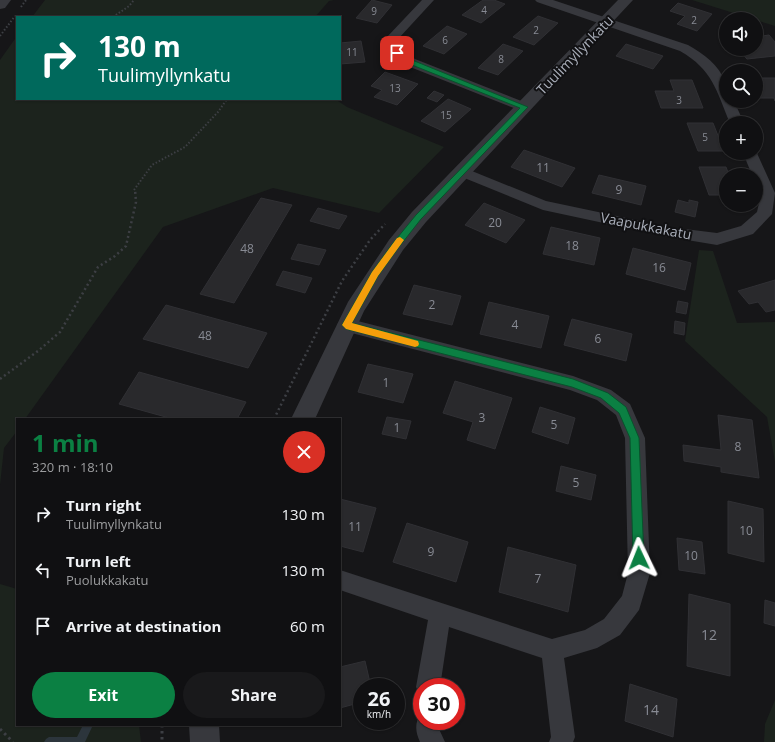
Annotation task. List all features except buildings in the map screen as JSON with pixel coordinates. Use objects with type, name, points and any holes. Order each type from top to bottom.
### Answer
[{"type":"street","points":[[0,5],[4,0]]},
{"type":"street","points":[[428,0],[393,38],[397,53],[410,62],[524,107]]},
{"type":"street","points":[[541,0],[684,48],[699,56],[714,70],[719,82]]},
{"type":"street","name":"Tuulimyllynkatu","points":[[303,418],[346,325],[371,281],[396,245],[419,217],[626,0]]},
{"type":"street","name":"Vaapukkakatu","points":[[462,172],[542,205],[669,232],[717,239],[747,230],[764,214],[768,194],[753,160]]},
{"type":"street","points":[[341,580],[552,650],[589,640],[612,627],[631,602],[639,572],[635,438],[622,410],[604,395],[573,383],[346,325]]},
{"type":"street","points":[[429,678],[440,613]]},
{"type":"street","points":[[552,650],[563,737],[561,742]]},
{"type":"street","points":[[204,726],[205,742]]},
{"type":"street","points":[[427,730],[433,742]]},
{"type":"path","points":[[0,36],[26,0]]},
{"type":"path","points":[[114,16],[129,6],[134,0]]},
{"type":"path","points":[[0,379],[38,351],[60,332],[98,267],[115,256],[126,246],[136,202],[134,190],[152,165],[185,147],[218,112],[226,100]]},
{"type":"path","points":[[162,726],[162,742]]},
{"type":"path","points":[[0,729],[13,742]]},
{"type":"shaded area","points":[[45,0],[334,0],[329,1],[316,16],[33,16]]},
{"type":"shaded area","points":[[692,0],[775,0],[775,26],[763,22],[763,12],[730,12]]},
{"type":"shaded area","points":[[16,37],[16,100],[336,100],[347,107],[444,147],[379,213],[273,188],[163,227],[26,418],[16,418],[16,432],[4,448],[0,485],[0,60]]},
{"type":"shaded area","points":[[699,250],[713,251],[737,323],[775,322],[775,462],[767,417],[685,341]]},
{"type":"shaded area","points":[[0,584],[16,589],[16,726],[139,726],[141,742],[0,742]]},
{"type":"shaded area","points":[[775,700],[775,742],[764,742],[765,724]]},
{"type":"waterway","points":[[49,742],[80,742],[88,726]]},
{"type":"slow traffic","points":[[400,240],[375,274],[346,325],[415,344]]},
{"type":"route","points":[[397,53],[410,62],[524,107],[419,217],[396,245],[375,274],[346,325],[410,343],[573,383],[604,395],[622,410],[635,438],[639,558]]}]
